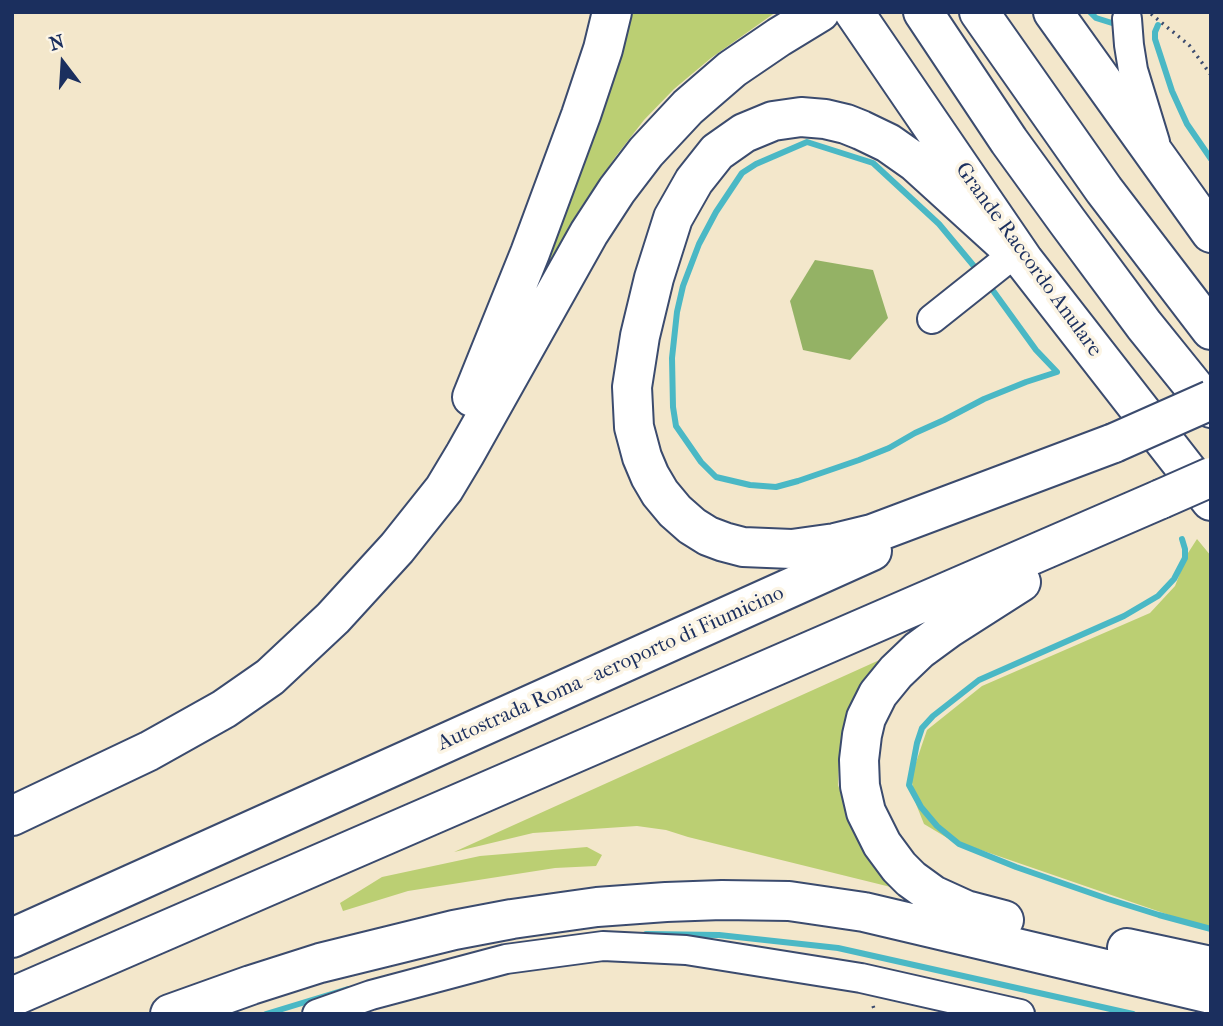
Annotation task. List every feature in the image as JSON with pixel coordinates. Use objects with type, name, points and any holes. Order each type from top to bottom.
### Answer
[{"type":"highway","points":[[334,618],[430,478],[467,409],[544,215],[595,71],[612,12]]},
{"type":"highway","points":[[12,816],[149,751],[223,709],[270,677],[334,618],[397,548],[444,489],[583,242],[632,170],[666,129],[695,100],[732,69],[820,12]]},
{"type":"highway","name":"Grande Raccordo Anulare","points":[[854,12],[1002,267],[1211,501]]},
{"type":"highway","points":[[923,12],[1009,141],[1067,221],[1144,326],[1211,408]]},
{"type":"highway","points":[[979,12],[1104,190],[1211,330]]},
{"type":"highway","points":[[1053,12],[1211,233]]},
{"type":"highway","points":[[1002,267],[915,162],[888,143],[846,124],[801,117],[773,121],[744,133],[710,159],[688,190],[669,229],[654,278],[640,336],[632,387],[636,437],[650,475],[670,506],[708,536],[743,547],[792,549],[872,534],[1114,443]]},
{"type":"highway","name":"Autostrada Roma - aeroporto di Fiumicino","points":[[12,938],[1211,400]]},
{"type":"highway","points":[[12,997],[1211,477]]},
{"type":"highway","points":[[1161,499],[982,606],[902,664],[883,687],[866,719],[859,750],[860,786],[869,820],[887,852],[911,879],[939,898],[966,910],[989,916],[1211,966]]},
{"type":"highway","points":[[170,1014],[287,973],[423,937],[570,910],[700,901],[789,901],[864,912],[1211,994]]},
{"type":"street","points":[[1138,15],[1129,45],[1133,71],[1162,165]]},
{"type":"street","points":[[932,319],[1002,267]]},
{"type":"street","points":[[317,1014],[371,995],[506,958],[603,946],[686,950],[862,978],[1020,1014]]},
{"type":"path","points":[[1138,15],[1189,45],[1211,75]]},
{"type":"green space","points":[[616,12],[776,12],[711,58],[674,89],[644,120],[579,210],[535,288]]},
{"type":"green space","points":[[815,260],[873,270],[888,318],[850,360],[803,350],[790,301]]},
{"type":"green space","points":[[1197,539],[1211,556],[1211,928],[949,839],[924,824],[916,804],[911,777],[927,730],[982,686],[1150,613],[1175,586],[1188,553]]},
{"type":"green space","points":[[895,653],[846,721],[839,760],[838,785],[852,825],[915,893],[666,830],[637,826],[533,833],[454,852]]},
{"type":"green space","points":[[587,847],[602,855],[596,866],[555,868],[408,891],[343,911],[340,903],[382,877],[480,856]]},
{"type":"waterway","points":[[1090,12],[1096,18],[1112,23]]},
{"type":"waterway","points":[[1158,25],[1155,39],[1172,91],[1187,124],[1211,159]]},
{"type":"waterway","points":[[978,271],[939,224],[873,163],[807,142],[756,164],[742,173],[716,212],[699,244],[683,286],[672,358],[676,426],[701,462],[716,477],[750,485],[776,487],[889,448],[984,399],[1057,372],[1036,350],[994,292]]},
{"type":"waterway","points":[[1182,539],[1185,558],[1174,579],[1158,596],[1124,616],[979,680],[933,716],[922,728],[909,785],[921,807],[937,826],[959,844],[1108,899],[1211,929]]},
{"type":"waterway","points":[[646,934],[719,935],[838,948],[1133,1014]]},
{"type":"waterway","points":[[266,1014],[348,989]]}]
